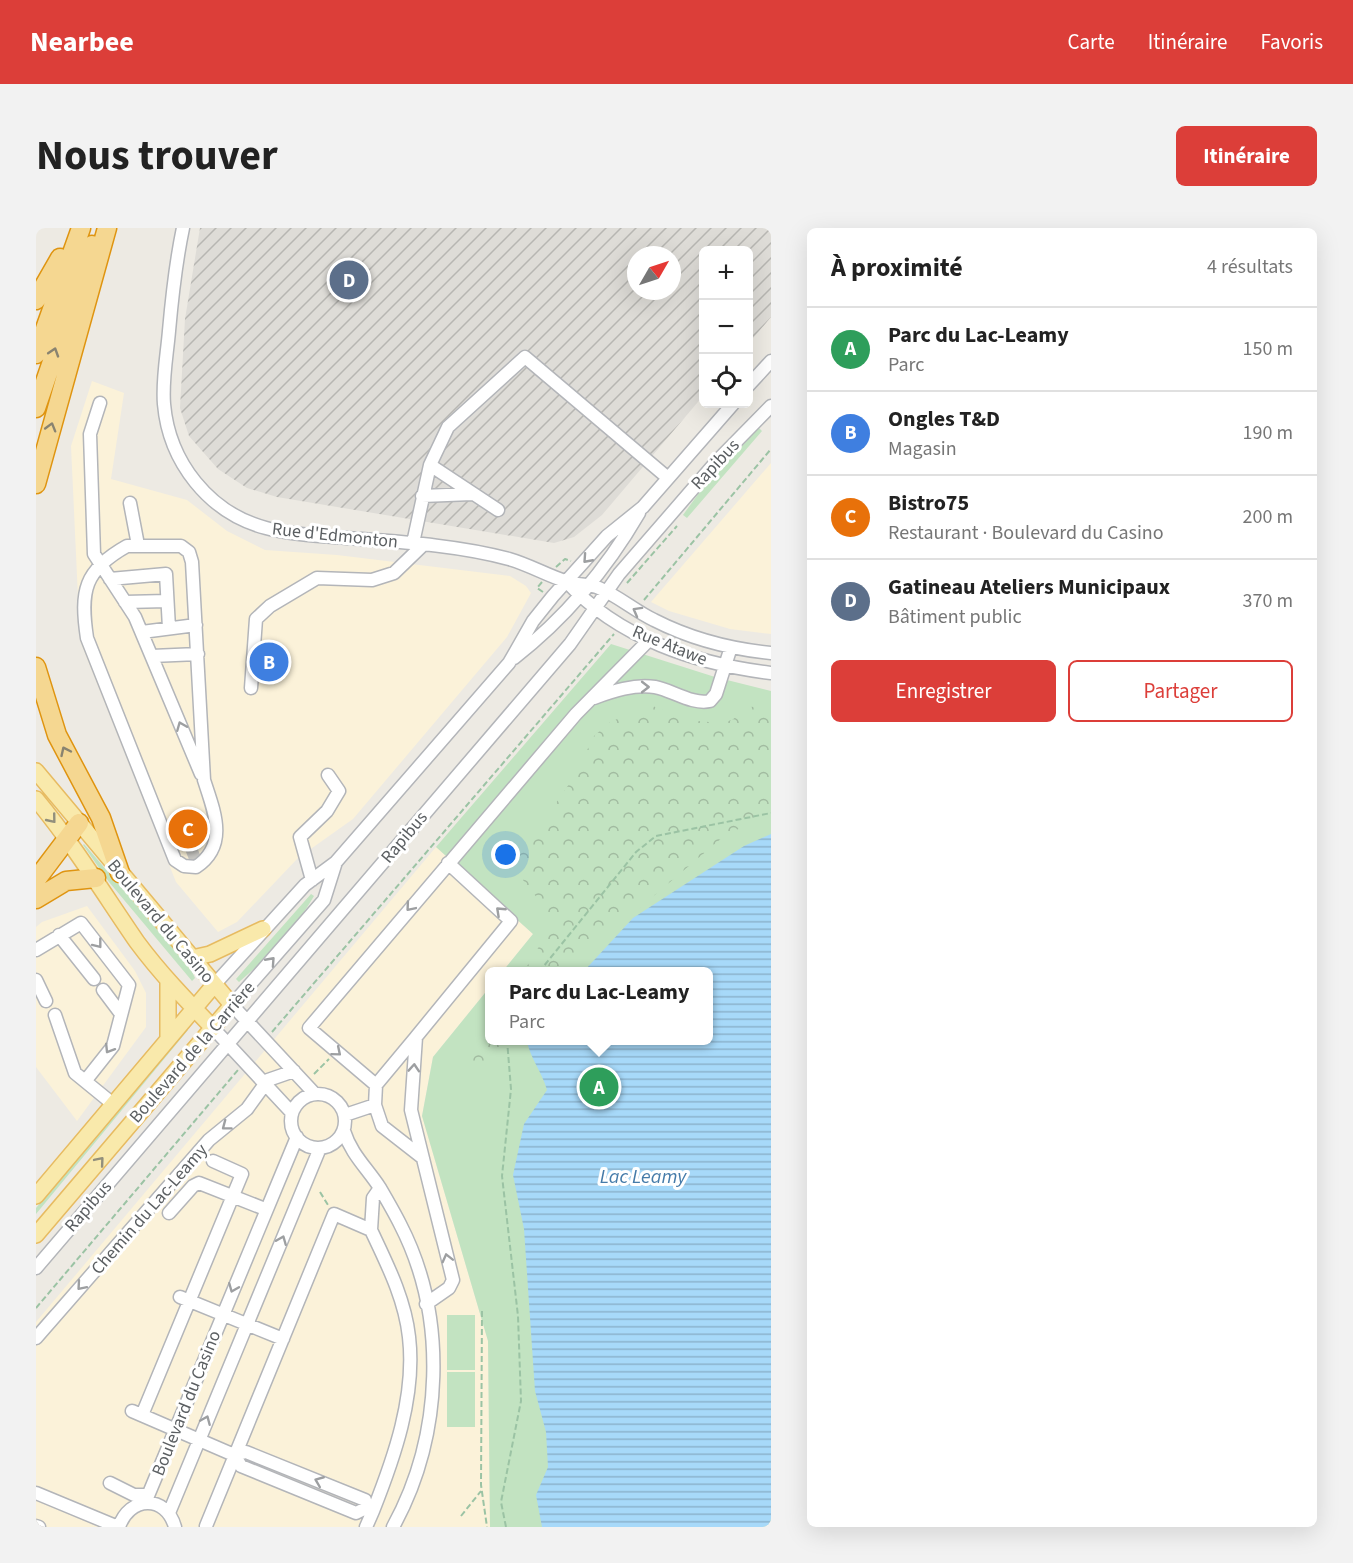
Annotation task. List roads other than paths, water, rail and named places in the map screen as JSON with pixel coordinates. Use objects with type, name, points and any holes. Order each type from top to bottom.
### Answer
[{"type":"highway","points":[[36,300],[79,228]]},
{"type":"highway","points":[[36,354],[79,228]]},
{"type":"highway","points":[[36,408],[98,228]]},
{"type":"highway","points":[[36,484],[107,228]]},
{"type":"highway","points":[[36,667],[55,729],[77,776],[101,818],[120,873]]},
{"type":"highway","points":[[36,880],[79,823]]},
{"type":"highway","points":[[36,899],[66,882],[96,878]]},
{"type":"main road","name":"Boulevard du Casino","points":[[36,771],[232,1005]]},
{"type":"main road","name":"Boulevard du Casino","points":[[36,800],[96,878],[137,942],[168,981],[213,1028]]},
{"type":"main road","points":[[192,958],[210,954],[263,929]]},
{"type":"main road","points":[[168,981],[168,1039]]},
{"type":"main road","name":"Boulevard de la Carrière","points":[[36,1196],[214,985]]},
{"type":"main road","name":"Boulevard de la Carrière","points":[[36,1235],[232,1005]]},
{"type":"street","name":"Rue d'Edmonton","points":[[183,228],[170,321],[164,401],[173,443],[193,479],[227,512],[267,529],[418,544],[507,559],[551,573],[566,581]]},
{"type":"street","points":[[251,688],[256,619],[270,606],[317,578],[372,580],[394,573],[418,544],[422,496],[430,465],[448,427],[525,357],[668,478]]},
{"type":"street","points":[[753,381],[771,361]]},
{"type":"street","points":[[100,403],[90,434],[94,554],[101,565],[110,579],[125,602],[142,632],[204,780],[215,813],[216,832],[207,851],[208,859],[196,867],[175,860],[87,638],[84,614],[86,584],[101,565],[109,556],[127,546],[181,546],[189,552],[192,562],[204,780]]},
{"type":"street","name":"Rapibus","points":[[36,1268],[570,644],[606,593],[693,488],[771,406]]},
{"type":"street","name":"Boulevard de la Carrière","points":[[214,985],[263,929],[312,880],[336,862],[509,663],[548,632],[619,546],[643,507],[729,408]]},
{"type":"street","points":[[430,465],[498,510]]},
{"type":"street","points":[[422,496],[472,494]]},
{"type":"street","points":[[130,503],[138,545]]},
{"type":"street","name":"Boulevard de la Carrière","points":[[509,663],[533,621],[566,581],[607,536],[643,507]]},
{"type":"street","points":[[110,579],[166,574],[169,628]]},
{"type":"street","points":[[566,581],[583,590]]},
{"type":"street","name":"Rue Atawe","points":[[583,590],[606,593],[677,631],[731,647],[771,653]]},
{"type":"street","name":"Rue Atawe","points":[[583,590],[595,609],[649,640],[685,655],[725,666],[771,673]]},
{"type":"street","points":[[125,602],[167,601]]},
{"type":"street","points":[[142,632],[196,625]]},
{"type":"street","points":[[376,1085],[309,1028],[589,700],[649,640]]},
{"type":"street","points":[[589,700],[614,691],[643,686],[706,702],[716,694],[731,647]]},
{"type":"street","points":[[152,656],[198,654]]},
{"type":"street","points":[[312,880],[300,837],[327,811],[339,791],[328,775]]},
{"type":"street","name":"Boulevard de la Carrière","points":[[232,1005],[324,900],[336,862]]},
{"type":"street","points":[[423,1158],[382,1126],[375,1105],[376,1085],[511,921],[448,863]]},
{"type":"street","points":[[36,950],[81,923],[129,985],[113,1046],[86,1080]]},
{"type":"street","points":[[59,935],[94,979]]},
{"type":"street","points":[[36,980],[46,1001]]},
{"type":"street","points":[[103,990],[121,1014]]},
{"type":"street","name":"Boulevard du Casino","points":[[232,1005],[315,1094]]},
{"type":"street","points":[[55,1015],[75,1073],[113,1104]]},
{"type":"street","name":"Boulevard du Casino","points":[[213,1028],[292,1113]]},
{"type":"street","points":[[416,1037],[411,1110],[453,1280],[449,1288],[426,1304]]},
{"type":"street","points":[[265,1084],[274,1076],[294,1071]]},
{"type":"street","name":"Chemin du Lac-Leamy","points":[[36,1338],[201,1149],[246,1109],[265,1084]]},
{"type":"street","points":[[351,1151],[307,1146],[297,1137],[291,1121],[292,1113],[301,1100],[315,1094],[323,1094],[337,1101],[345,1115],[344,1131],[351,1151],[380,1188],[410,1248],[426,1304],[429,1380],[418,1448],[397,1508],[393,1527]]},
{"type":"street","points":[[345,1115],[375,1105]]},
{"type":"street","points":[[325,1147],[344,1131]]},
{"type":"street","name":"Boulevard du Casino","points":[[147,1499],[174,1429],[297,1137]]},
{"type":"street","name":"Boulevard du Casino","points":[[169,1513],[247,1324],[325,1147]]},
{"type":"street","points":[[213,1161],[242,1174],[185,1299],[137,1413],[234,1455],[241,1466],[356,1513],[370,1510]]},
{"type":"street","points":[[169,1213],[197,1183],[266,1209]]},
{"type":"street","points":[[366,1527],[370,1510],[392,1465],[410,1378],[409,1338],[394,1278],[371,1230],[374,1198],[380,1188]]},
{"type":"street","points":[[206,1526],[334,1214],[371,1230]]},
{"type":"street","points":[[185,1299],[283,1339]]},
{"type":"street","points":[[110,1483],[162,1507],[169,1513],[175,1527]]},
{"type":"street","points":[[36,1492],[118,1527],[129,1509],[147,1499]]},
{"type":"water","name":"Lac Leamy","points":[[771,834],[771,1527],[542,1527],[536,1495],[548,1467],[546,1432],[535,1391],[524,1229],[513,1175],[524,1124],[547,1090],[528,1045],[713,1045],[713,967],[588,967],[633,918],[744,846]]},
{"type":"tunnel","points":[[188,857],[203,851]]},
{"type":"place","name":"Gatineau Ateliers Municipaux","points":[[349,280]]},
{"type":"place","name":"Ongles T&D","points":[[269,662]]},
{"type":"place","name":"Bistro75","points":[[188,829]]},
{"type":"place","name":"Parc du Lac-Leamy","points":[[599,1087]]}]
